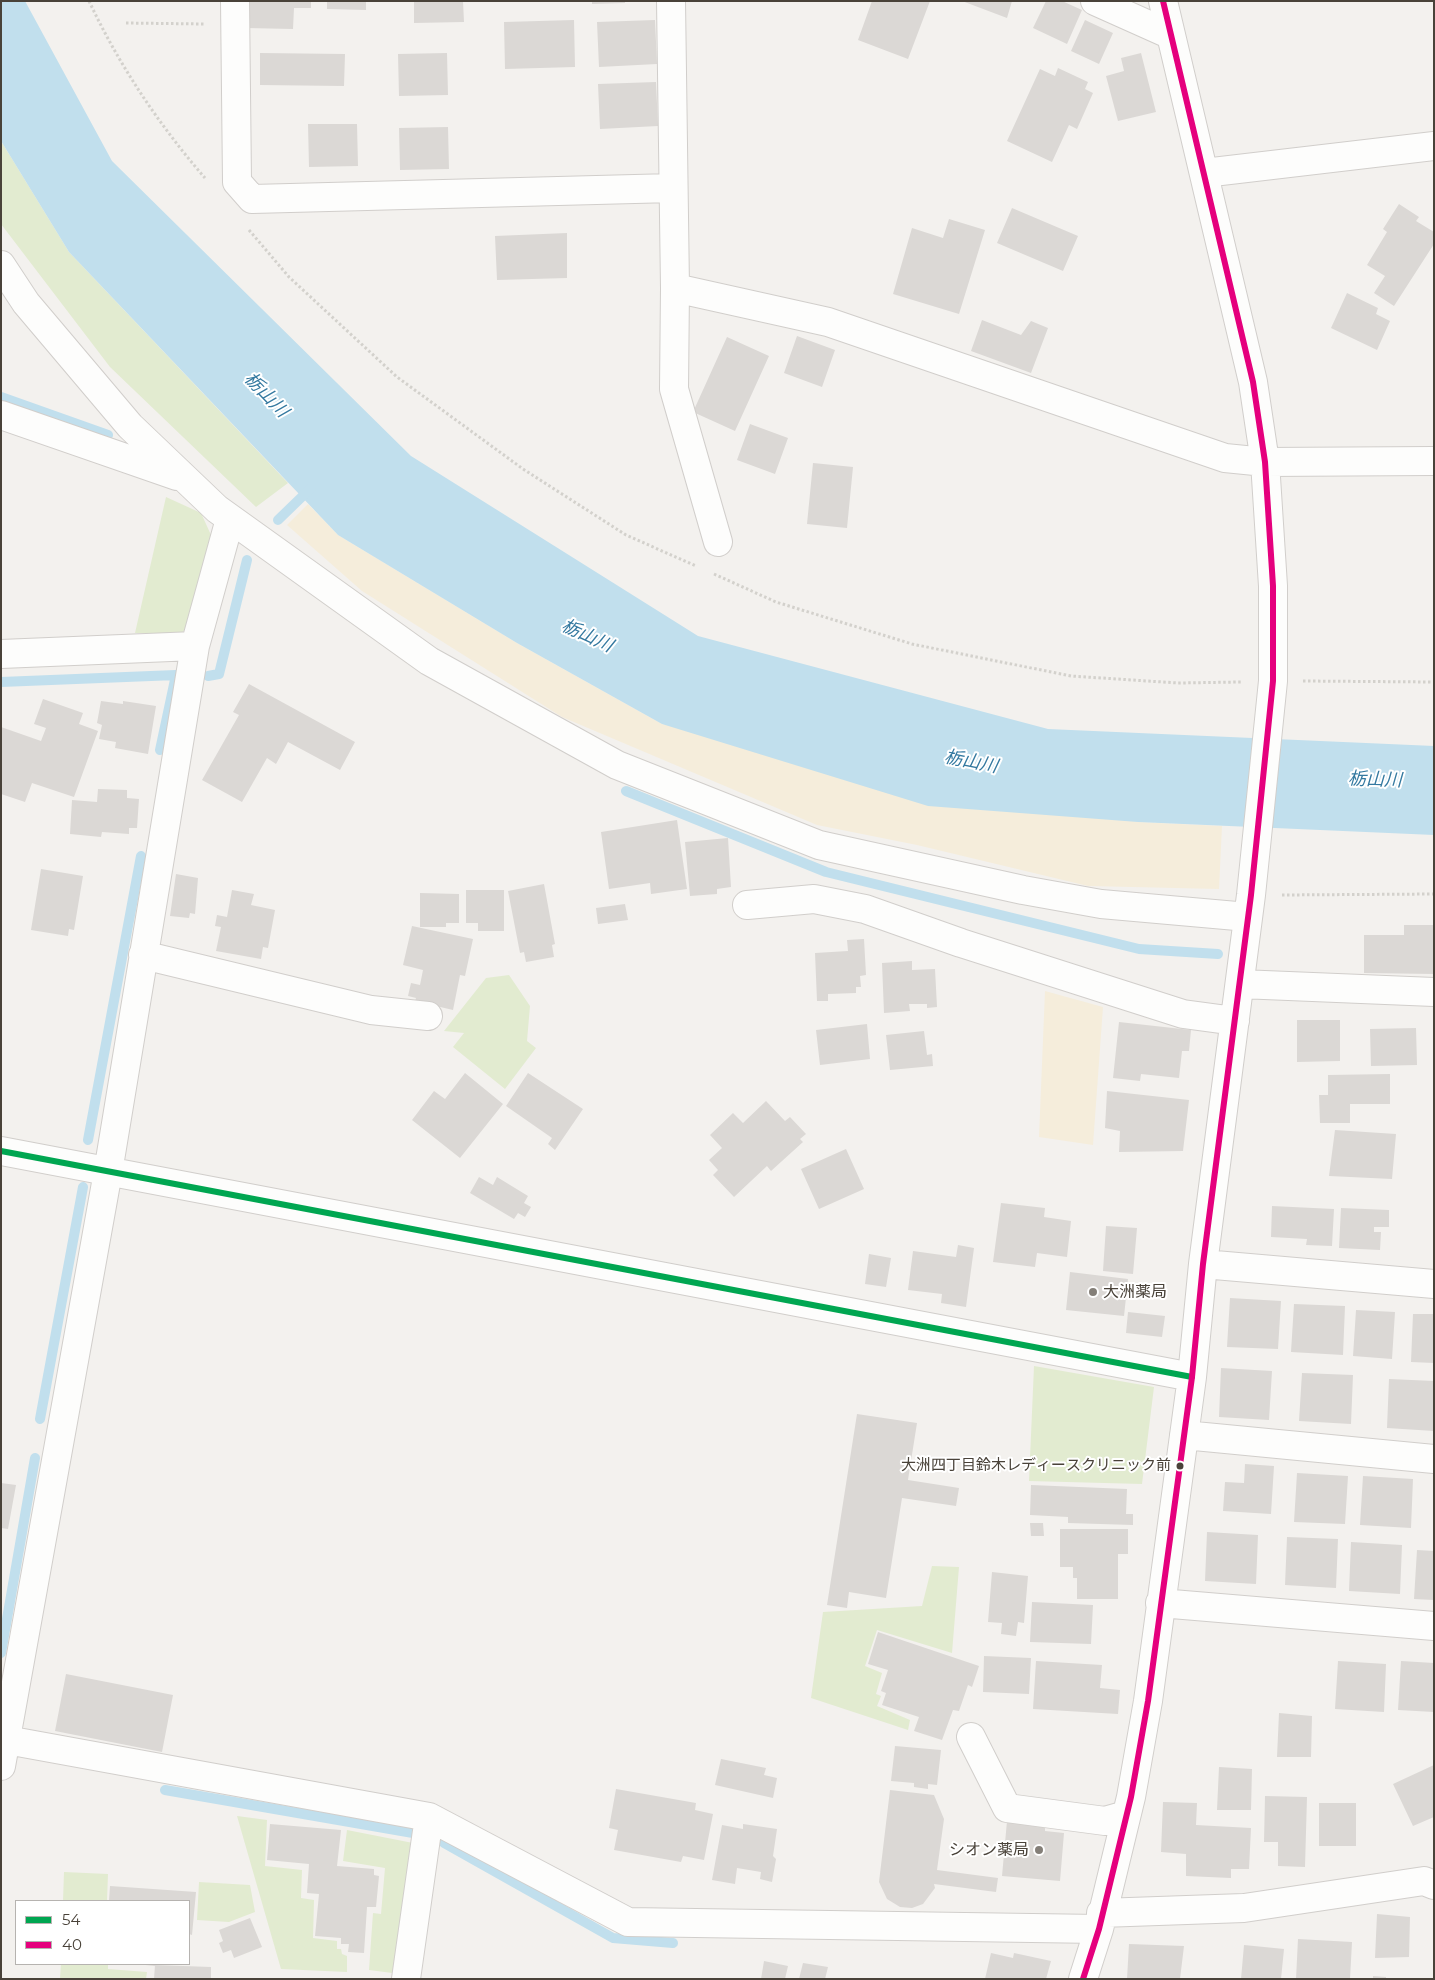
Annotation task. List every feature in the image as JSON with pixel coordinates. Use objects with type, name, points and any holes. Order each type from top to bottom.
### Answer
[{"type":"street","points":[[671,1],[675,288],[674,389],[718,542]]},
{"type":"street","points":[[1095,1],[1171,35]]},
{"type":"street","points":[[1083,1979],[1100,1921],[1126,1815],[1148,1701],[1192,1377],[1203,1264],[1240,984],[1273,681],[1273,586],[1265,462],[1253,382],[1163,1]]},
{"type":"street","points":[[235,13],[237,182],[252,199],[673,188]]},
{"type":"street","points":[[1204,173],[1434,146]]},
{"type":"street","points":[[1,265],[26,304],[130,426],[230,519],[429,661],[608,760],[819,845],[1023,890],[1101,904],[1249,906]]},
{"type":"street","points":[[675,288],[828,322],[1224,458],[1265,462],[1434,461]]},
{"type":"street","points":[[1,415],[184,478]]},
{"type":"street","points":[[230,519],[195,646],[108,1172],[3,1749],[429,1818],[628,1922],[1100,1921],[1244,1908],[1424,1881],[1434,1885]]},
{"type":"street","points":[[1,654],[195,646]]},
{"type":"street","points":[[747,905],[814,899],[865,909],[961,943],[1183,1014],[1235,1021]]},
{"type":"street","points":[[144,955],[371,1010],[428,1016]]},
{"type":"street","points":[[1240,984],[1434,992]]},
{"type":"street","points":[[1,1151],[1192,1377]]},
{"type":"street","points":[[1203,1264],[1434,1284]]},
{"type":"street","points":[[1184,1435],[1434,1459]]},
{"type":"street","points":[[1160,1603],[1434,1626]]},
{"type":"street","points":[[971,1737],[1008,1808],[1105,1821],[1126,1815]]},
{"type":"street","points":[[406,1979],[429,1818]]},
{"type":"path","points":[[126,23],[235,13]]},
{"type":"path","points":[[1249,906],[1434,894]]},
{"type":"green space","points":[[1,141],[69,252],[288,483],[256,507],[110,367],[1,224]]},
{"type":"green space","points":[[166,497],[201,513],[211,535],[189,624],[182,633],[135,633]]},
{"type":"green space","points":[[509,975],[530,1006],[527,1041],[536,1048],[505,1089],[453,1047],[464,1033],[444,1031],[486,978]]},
{"type":"green space","points":[[1034,1366],[1154,1387],[1142,1484],[1029,1481]]},
{"type":"green space","points":[[932,1566],[959,1567],[952,1653],[877,1630],[865,1666],[882,1673],[876,1694],[881,1696],[877,1706],[910,1720],[908,1730],[811,1698],[823,1612],[922,1606]]},
{"type":"green space","points":[[237,1816],[267,1820],[265,1866],[302,1870],[301,1898],[314,1900],[313,1938],[337,1941],[337,1949],[341,1949],[342,1954],[347,1956],[347,1972],[281,1969]]},
{"type":"green space","points":[[347,1830],[413,1843],[400,1974],[369,1970],[373,1913],[381,1914],[385,1868],[343,1861]]},
{"type":"green space","points":[[64,1872],[108,1874],[107,1900],[63,1900]]},
{"type":"green space","points":[[199,1882],[250,1885],[255,1912],[229,1922],[197,1920]]},
{"type":"green space","points":[[61,1965],[108,1965],[108,1969],[147,1972],[146,1979],[60,1979]]},
{"type":"sand","points":[[308,504],[338,535],[517,643],[662,724],[1138,822],[1222,826],[1219,889],[1088,886],[917,845],[817,825],[562,717],[362,591],[287,525]]},
{"type":"sand","points":[[1045,991],[1103,1007],[1093,1145],[1039,1137]]},
{"type":"water","name":"栃山川","points":[[1,1],[25,1],[112,161],[411,456],[698,636],[1048,729],[1434,746],[1434,835],[1138,822],[928,806],[662,724],[517,643],[338,535],[69,252],[1,141]]},
{"type":"building","points":[[246,1],[311,1],[311,8],[294,8],[293,29],[246,28]]},
{"type":"building","points":[[327,1],[366,1],[366,10],[327,9]]},
{"type":"building","points":[[414,1],[463,1],[464,22],[414,23]]},
{"type":"building","points":[[592,1],[625,1],[625,3],[592,4]]},
{"type":"building","points":[[872,1],[930,1],[908,59],[858,40]]},
{"type":"building","points":[[962,1],[1012,1],[1007,18]]},
{"type":"building","points":[[1046,1],[1062,1],[1082,10],[1067,44],[1033,28]]},
{"type":"building","points":[[574,20],[575,67],[505,69],[504,22]]},
{"type":"building","points":[[655,20],[657,64],[599,67],[597,22]]},
{"type":"building","points":[[1085,20],[1113,33],[1099,64],[1071,51]]},
{"type":"building","points":[[260,53],[345,54],[344,86],[260,85]]},
{"type":"building","points":[[447,53],[448,95],[399,96],[398,54]]},
{"type":"building","points":[[1141,53],[1156,112],[1118,121],[1106,76],[1124,71],[1121,58]]},
{"type":"building","points":[[1058,68],[1088,82],[1085,89],[1093,93],[1077,129],[1069,125],[1052,162],[1007,141],[1040,69],[1055,76]]},
{"type":"building","points":[[656,82],[658,126],[600,129],[598,84]]},
{"type":"building","points":[[308,124],[357,124],[358,166],[309,167]]},
{"type":"building","points":[[448,127],[449,169],[400,170],[399,128]]},
{"type":"building","points":[[1399,204],[1419,217],[1416,221],[1434,232],[1434,244],[1394,306],[1374,293],[1385,276],[1367,265],[1387,232],[1383,229]]},
{"type":"building","points":[[1012,208],[1078,236],[1063,271],[997,243]]},
{"type":"building","points":[[949,219],[985,230],[959,314],[893,294],[912,228],[943,238]]},
{"type":"building","points":[[567,233],[567,278],[497,280],[495,236]]},
{"type":"building","points":[[1347,293],[1378,308],[1376,314],[1390,321],[1377,350],[1331,328]]},
{"type":"building","points":[[982,320],[1021,335],[1031,321],[1048,328],[1031,373],[971,351]]},
{"type":"building","points":[[797,336],[835,350],[822,387],[784,373]]},
{"type":"building","points":[[727,337],[769,356],[735,431],[693,412]]},
{"type":"building","points":[[750,424],[788,438],[775,474],[737,460]]},
{"type":"building","points":[[813,463],[853,467],[847,528],[807,524]]},
{"type":"building","points":[[249,684],[355,742],[340,770],[288,742],[276,764],[267,758],[242,802],[202,780],[239,715],[233,712]]},
{"type":"building","points":[[43,699],[83,713],[79,724],[98,731],[74,797],[32,783],[25,802],[1,794],[1,727],[41,741],[46,728],[34,724]]},
{"type":"building","points":[[101,701],[123,704],[123,701],[156,706],[148,754],[115,748],[116,742],[99,739],[102,725],[97,723]]},
{"type":"building","points":[[98,789],[127,790],[127,798],[139,799],[137,828],[129,828],[129,834],[102,832],[101,837],[70,834],[72,800],[97,802]]},
{"type":"building","points":[[677,820],[687,889],[651,894],[650,883],[609,889],[601,832]]},
{"type":"building","points":[[728,838],[731,887],[717,889],[717,894],[690,896],[685,842]]},
{"type":"building","points":[[41,869],[83,876],[74,930],[69,929],[68,936],[31,930]]},
{"type":"building","points":[[176,874],[198,878],[195,914],[190,913],[189,918],[170,916]]},
{"type":"building","points":[[544,884],[555,944],[552,945],[554,957],[526,962],[524,952],[520,953],[508,891]]},
{"type":"building","points":[[232,890],[254,894],[251,905],[275,910],[268,948],[263,947],[261,959],[216,951],[221,927],[215,926],[217,915],[227,917]]},
{"type":"building","points":[[466,890],[504,890],[504,931],[478,931],[478,923],[466,923]]},
{"type":"building","points":[[420,893],[459,894],[459,923],[446,923],[446,927],[420,927]]},
{"type":"building","points":[[625,904],[628,920],[598,924],[596,908]]},
{"type":"building","points":[[1404,925],[1434,925],[1434,974],[1364,973],[1364,935],[1404,935]]},
{"type":"building","points":[[412,926],[473,939],[465,976],[460,975],[453,1010],[415,1001],[416,998],[408,996],[411,983],[420,985],[423,970],[403,965]]},
{"type":"building","points":[[864,939],[866,975],[860,976],[861,987],[856,987],[856,993],[828,994],[828,1001],[817,1001],[815,953],[848,951],[847,940]]},
{"type":"building","points":[[912,961],[912,970],[935,969],[937,1007],[927,1008],[927,1004],[909,1004],[910,1011],[884,1013],[882,963]]},
{"type":"building","points":[[1297,1020],[1340,1020],[1340,1061],[1297,1062]]},
{"type":"building","points":[[1119,1022],[1191,1030],[1189,1051],[1182,1051],[1179,1078],[1141,1074],[1140,1081],[1113,1078]]},
{"type":"building","points":[[867,1024],[870,1059],[820,1065],[816,1030]]},
{"type":"building","points":[[1416,1028],[1417,1065],[1371,1066],[1370,1029]]},
{"type":"building","points":[[924,1031],[927,1055],[932,1054],[933,1066],[890,1070],[886,1035]]},
{"type":"building","points":[[465,1073],[503,1104],[460,1158],[412,1120],[434,1091],[445,1099]]},
{"type":"building","points":[[528,1073],[583,1109],[555,1150],[548,1144],[552,1138],[506,1106]]},
{"type":"building","points":[[1390,1074],[1390,1104],[1350,1104],[1350,1123],[1320,1123],[1319,1095],[1328,1095],[1328,1075]]},
{"type":"building","points":[[1107,1091],[1189,1100],[1183,1151],[1119,1152],[1120,1131],[1105,1128]]},
{"type":"building","points":[[766,1101],[785,1121],[790,1117],[806,1134],[800,1139],[803,1142],[771,1171],[767,1166],[734,1197],[713,1175],[718,1170],[709,1160],[722,1148],[710,1135],[733,1113],[743,1123]]},
{"type":"building","points":[[1335,1130],[1396,1134],[1392,1179],[1329,1176]]},
{"type":"building","points":[[846,1149],[864,1189],[819,1209],[801,1169]]},
{"type":"building","points":[[479,1177],[493,1185],[497,1177],[528,1196],[524,1203],[531,1207],[525,1217],[518,1213],[514,1219],[470,1193]]},
{"type":"building","points":[[1001,1203],[1045,1208],[1044,1217],[1071,1221],[1067,1257],[1037,1253],[1035,1267],[993,1262]]},
{"type":"building","points":[[1272,1206],[1334,1209],[1332,1246],[1306,1245],[1307,1239],[1271,1237]]},
{"type":"building","points":[[1341,1208],[1389,1210],[1389,1227],[1374,1227],[1374,1232],[1381,1232],[1380,1250],[1339,1248]]},
{"type":"building","points":[[1106,1226],[1137,1228],[1133,1274],[1103,1271]]},
{"type":"building","points":[[958,1245],[974,1248],[966,1307],[941,1303],[942,1294],[908,1290],[913,1251],[956,1257]]},
{"type":"building","points":[[869,1254],[891,1258],[886,1287],[865,1284]]},
{"type":"building","points":[[1070,1272],[1128,1279],[1124,1316],[1066,1310]]},
{"type":"building","points":[[1230,1298],[1281,1301],[1278,1349],[1227,1347]]},
{"type":"building","points":[[1294,1304],[1345,1306],[1343,1355],[1291,1352]]},
{"type":"building","points":[[1356,1310],[1395,1312],[1392,1359],[1353,1356]]},
{"type":"building","points":[[1128,1312],[1165,1316],[1162,1337],[1126,1333]]},
{"type":"building","points":[[1413,1314],[1434,1314],[1434,1363],[1411,1362]]},
{"type":"building","points":[[1221,1368],[1272,1371],[1269,1420],[1219,1417]]},
{"type":"building","points":[[1302,1373],[1353,1375],[1351,1424],[1299,1421]]},
{"type":"building","points":[[1389,1379],[1434,1381],[1434,1431],[1387,1428]]},
{"type":"building","points":[[857,1414],[917,1423],[908,1480],[959,1488],[956,1506],[902,1498],[886,1598],[849,1592],[847,1608],[827,1605]]},
{"type":"building","points":[[1245,1464],[1274,1466],[1271,1514],[1223,1511],[1225,1482],[1244,1483]]},
{"type":"building","points":[[1297,1473],[1348,1476],[1345,1524],[1294,1522]]},
{"type":"building","points":[[1363,1476],[1413,1479],[1411,1528],[1360,1525]]},
{"type":"building","points":[[1,1483],[16,1485],[8,1529],[1,1528]]},
{"type":"building","points":[[1031,1485],[1127,1489],[1126,1514],[1133,1514],[1133,1525],[1068,1523],[1068,1517],[1030,1515]]},
{"type":"building","points":[[1030,1523],[1043,1523],[1044,1536],[1031,1536]]},
{"type":"building","points":[[1060,1529],[1128,1529],[1128,1554],[1118,1554],[1118,1599],[1077,1599],[1077,1578],[1073,1578],[1073,1567],[1060,1567]]},
{"type":"building","points":[[1207,1532],[1258,1535],[1256,1584],[1205,1581]]},
{"type":"building","points":[[1287,1537],[1338,1539],[1336,1588],[1285,1585]]},
{"type":"building","points":[[1351,1542],[1402,1545],[1400,1594],[1349,1591]]},
{"type":"building","points":[[1417,1550],[1434,1551],[1434,1600],[1414,1599]]},
{"type":"building","points":[[992,1572],[1028,1576],[1024,1623],[1018,1622],[1016,1636],[1001,1634],[1002,1623],[988,1622]]},
{"type":"building","points":[[1032,1602],[1093,1605],[1091,1644],[1030,1642]]},
{"type":"building","points":[[878,1632],[979,1666],[972,1687],[968,1685],[959,1711],[953,1710],[942,1740],[914,1731],[919,1717],[882,1705],[886,1693],[881,1691],[888,1670],[868,1664]]},
{"type":"building","points":[[984,1656],[1031,1658],[1029,1694],[983,1692]]},
{"type":"building","points":[[1036,1661],[1102,1665],[1100,1688],[1120,1690],[1118,1714],[1033,1709]]},
{"type":"building","points":[[1338,1661],[1386,1664],[1384,1712],[1335,1709]]},
{"type":"building","points":[[1401,1661],[1434,1663],[1434,1712],[1398,1710]]},
{"type":"building","points":[[66,1674],[173,1695],[162,1752],[55,1731]]},
{"type":"building","points":[[1279,1713],[1312,1716],[1311,1757],[1277,1757]]},
{"type":"building","points":[[895,1746],[941,1750],[937,1785],[928,1784],[928,1789],[914,1787],[914,1783],[891,1781]]},
{"type":"building","points":[[721,1759],[766,1768],[764,1775],[777,1778],[773,1798],[715,1785]]},
{"type":"building","points":[[1434,1765],[1434,1817],[1413,1826],[1393,1784]]},
{"type":"building","points":[[1219,1767],[1252,1769],[1251,1810],[1217,1810]]},
{"type":"building","points":[[616,1789],[696,1803],[695,1810],[713,1814],[704,1860],[683,1856],[681,1862],[614,1850],[618,1830],[609,1828]]},
{"type":"building","points":[[890,1790],[934,1795],[944,1819],[937,1870],[998,1878],[996,1892],[934,1884],[935,1888],[923,1904],[912,1908],[900,1907],[887,1899],[879,1882]]},
{"type":"building","points":[[1265,1796],[1307,1797],[1305,1867],[1278,1866],[1278,1842],[1264,1842]]},
{"type":"building","points":[[1163,1802],[1197,1803],[1196,1825],[1251,1828],[1249,1869],[1231,1869],[1231,1878],[1186,1876],[1186,1854],[1161,1852]]},
{"type":"building","points":[[1319,1803],[1356,1803],[1356,1846],[1319,1846]]},
{"type":"building","points":[[1007,1821],[1045,1825],[1045,1831],[1064,1833],[1060,1881],[1002,1876]]},
{"type":"building","points":[[270,1824],[341,1830],[337,1866],[374,1869],[374,1875],[379,1876],[376,1907],[367,1907],[364,1953],[348,1952],[349,1944],[341,1944],[341,1938],[315,1936],[319,1894],[307,1893],[309,1864],[267,1860]]},
{"type":"building","points":[[743,1824],[777,1829],[773,1856],[776,1859],[772,1882],[760,1879],[761,1872],[737,1868],[735,1884],[712,1880],[722,1825],[743,1829]]},
{"type":"building","points":[[110,1886],[196,1892],[192,1935],[190,1934],[190,1900],[109,1900]]},
{"type":"building","points":[[1377,1914],[1410,1917],[1409,1957],[1375,1958]]},
{"type":"building","points":[[250,1918],[262,1947],[234,1958],[231,1950],[223,1953],[219,1943],[223,1941],[219,1930]]},
{"type":"building","points":[[1298,1939],[1352,1942],[1350,1979],[1296,1979]]},
{"type":"building","points":[[1129,1944],[1184,1946],[1180,1979],[1127,1979]]},
{"type":"building","points":[[1244,1945],[1284,1949],[1281,1979],[1241,1979]]},
{"type":"building","points":[[991,1953],[1013,1958],[1014,1953],[1051,1961],[1046,1979],[985,1979]]},
{"type":"building","points":[[764,1961],[788,1966],[785,1979],[761,1979]]},
{"type":"building","points":[[803,1963],[828,1967],[825,1979],[799,1979]]},
{"type":"building","points":[[155,1965],[211,1967],[211,1979],[154,1979]]},
{"type":"building","points":[[1373,1976],[1386,1977],[1386,1979],[1373,1979]]},
{"type":"waterway","points":[[1,397],[108,435]]},
{"type":"waterway","points":[[278,520],[311,488]]},
{"type":"waterway","points":[[208,676],[219,674],[247,560]]},
{"type":"waterway","points":[[1,682],[176,675],[160,750]]},
{"type":"waterway","points":[[626,791],[826,872],[1139,949],[1218,954]]},
{"type":"waterway","points":[[88,1140],[141,856]]},
{"type":"waterway","points":[[40,1419],[83,1187]]},
{"type":"waterway","points":[[1,1653],[35,1458]]},
{"type":"waterway","points":[[165,1790],[413,1833]]},
{"type":"waterway","points":[[444,1843],[613,1938],[673,1943]]},
{"type":"transit line","name":"40","points":[[1083,1979],[1099,1929],[1131,1797],[1148,1701],[1192,1377],[1203,1264],[1251,895],[1273,681],[1273,586],[1265,462],[1253,382],[1163,1]]},
{"type":"transit line","name":"54","points":[[1,1151],[1192,1377]]},
{"type":"place","name":"大洲薬局","points":[[1093,1292]]},
{"type":"place","name":"大洲四丁目鈴木レディースクリニック前","points":[[1180,1466]]},
{"type":"place","name":"シオン薬局","points":[[1039,1850]]}]
